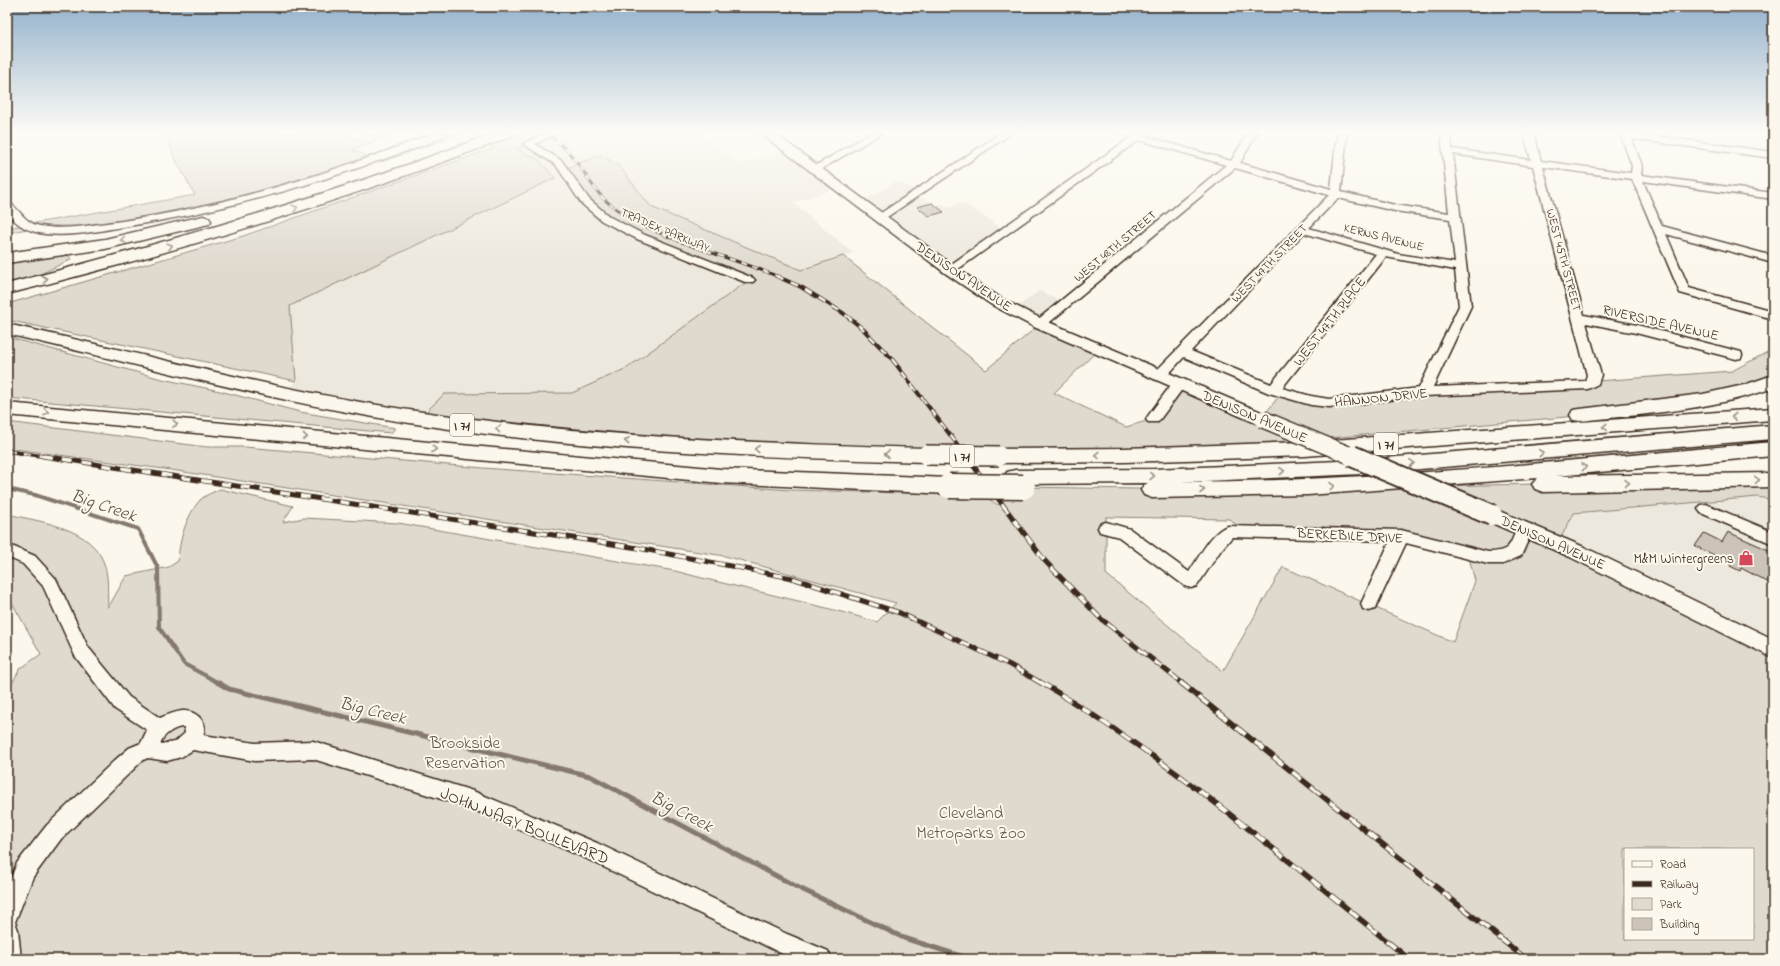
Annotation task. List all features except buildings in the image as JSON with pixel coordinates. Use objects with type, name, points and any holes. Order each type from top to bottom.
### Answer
[{"type":"highway","points":[[7,258],[106,244],[199,222],[351,178]]},
{"type":"highway","points":[[7,289],[130,257],[262,219],[388,178]]},
{"type":"highway","name":"I 71","points":[[7,329],[298,397],[466,426],[616,440],[795,451],[999,456],[1124,455],[1298,449],[1383,444],[1773,414]]},
{"type":"highway","points":[[1566,417],[1682,402],[1721,395],[1773,381]]},
{"type":"highway","points":[[1124,455],[1773,399]]},
{"type":"highway","name":"I 71","points":[[7,409],[742,477],[1019,482],[1362,467],[1773,432]]},
{"type":"highway","points":[[1019,482],[1216,490],[1364,484],[1569,468],[1773,449]]},
{"type":"highway","points":[[1364,484],[1419,485],[1773,480]]},
{"type":"main road","name":"DENISON AVENUE","points":[[828,178],[950,270],[997,302],[1040,324],[1159,376],[1262,418],[1584,555],[1773,649]]},
{"type":"street","points":[[7,205],[16,218],[36,229],[63,231],[128,224],[214,206],[317,178]]},
{"type":"street","name":"TRADEX PARKWAY","points":[[569,178],[585,201],[606,219],[641,237],[749,280]]},
{"type":"street","points":[[880,217],[939,178]]},
{"type":"street","points":[[950,270],[1079,178]]},
{"type":"street","name":"WEST 48TH STREET","points":[[1040,324],[1217,178]]},
{"type":"street","points":[[1282,178],[1336,194],[1395,208],[1455,217]]},
{"type":"street","points":[[1336,194],[1338,178]]},
{"type":"street","points":[[1424,392],[1465,306],[1452,178]]},
{"type":"street","name":"WEST 45TH STREET","points":[[1542,178],[1594,375],[1594,381],[1588,385]]},
{"type":"street","points":[[1636,178],[1684,290],[1773,315]]},
{"type":"street","points":[[1644,178],[1773,196]]},
{"type":"street","name":"WEST 47TH STREET","points":[[1159,376],[1336,194]]},
{"type":"street","points":[[1657,228],[1773,260]]},
{"type":"street","name":"KERNS AVENUE","points":[[1302,229],[1397,257],[1460,267]]},
{"type":"street","name":"WEST 47TH PLACE","points":[[1274,390],[1383,252]]},
{"type":"street","name":"RIVERSIDE AVENUE","points":[[1579,318],[1637,329],[1736,355]]},
{"type":"street","name":"HANNON DRIVE","points":[[1183,352],[1274,390],[1302,400],[1329,403],[1424,392],[1588,385]]},
{"type":"street","points":[[1153,419],[1180,384]]},
{"type":"street","points":[[1706,510],[1773,538]]},
{"type":"street","name":"BERKEBILE DRIVE","points":[[1106,528],[1124,533],[1191,582],[1215,546],[1228,532],[1245,531],[1402,536],[1468,554],[1488,558],[1503,558],[1515,552],[1525,529]]},
{"type":"street","points":[[1369,604],[1402,536]]},
{"type":"street","points":[[7,550],[28,560],[50,583],[81,651],[122,703],[160,728]]},
{"type":"street","points":[[188,719],[192,721],[196,729],[190,740],[178,750],[164,754],[154,751],[151,748],[152,738],[160,728],[174,720],[188,719]]},
{"type":"street","name":"JOHN NAGY BOULEVARD","points":[[190,740],[255,752],[313,750],[472,800],[590,850],[779,942],[820,959]]},
{"type":"street","points":[[7,915],[25,870],[54,832],[136,754],[151,748]]},
{"type":"street","points":[[7,930],[10,959]]},
{"type":"shaded area","points":[[554,178],[828,178],[840,187],[793,203],[853,253],[801,270],[749,280],[627,368],[572,393],[444,394],[419,419],[283,394],[296,381],[290,306]]},
{"type":"shaded area","points":[[896,182],[921,191],[914,196],[950,208],[959,203],[967,205],[1004,230],[950,270],[861,202]]},
{"type":"shaded area","points":[[1039,291],[1067,303],[1040,324],[1013,310]]},
{"type":"shaded area","points":[[1758,497],[1773,500],[1773,649],[1558,543],[1574,513]]},
{"type":"green space","points":[[186,178],[304,178],[220,203],[164,215],[90,226],[42,226],[7,233],[7,228],[195,195]]},
{"type":"green space","points":[[408,178],[555,178],[290,306],[296,381],[7,320],[7,304],[243,236]]},
{"type":"green space","points":[[570,178],[628,178],[651,207],[801,270],[843,256],[986,370],[1040,324],[1098,350],[1054,393],[1126,427],[1153,419],[1179,384],[1262,418],[1282,392],[1316,402],[1732,371],[1773,349],[1773,381],[1682,402],[1566,417],[1193,450],[795,451],[419,419],[444,394],[572,393],[627,368],[749,280],[641,237],[585,201]]},
{"type":"green space","points":[[68,255],[71,259],[55,267],[32,277],[7,285],[7,262]]},
{"type":"green space","points":[[7,337],[162,379],[220,391],[300,412],[395,428],[391,433],[7,398]]},
{"type":"green space","points":[[7,422],[207,447],[245,447],[483,468],[791,490],[983,495],[998,505],[1023,487],[1194,490],[1773,480],[1773,500],[1758,497],[1574,513],[1558,543],[1773,649],[1773,959],[7,959],[7,692],[20,669],[41,654],[7,594],[7,514],[64,528],[78,535],[89,543],[99,553],[105,566],[108,608],[126,576],[169,567],[178,561],[184,529],[195,506],[202,498],[220,489],[293,506],[283,522],[304,518],[398,523],[675,571],[827,608],[877,622],[896,603],[725,556],[171,470],[7,448]],"holes":[[[1106,517],[1229,519],[1245,531],[1401,536],[1468,554],[1475,581],[1453,642],[1283,567],[1223,671],[1106,574]]]},
{"type":"waterway","name":"Big Creek","points":[[7,489],[35,495],[138,529],[158,568],[159,627],[184,664],[219,683]]},
{"type":"waterway","name":"Big Creek","points":[[217,682],[229,689],[590,776],[797,887],[904,938],[970,959]]},
{"type":"railway","points":[[588,178],[604,199],[611,205],[649,228],[670,238],[779,277]]},
{"type":"railway","points":[[776,276],[801,287],[843,313],[863,329],[892,359],[967,457]]},
{"type":"railway","points":[[7,451],[49,457]]},
{"type":"railway","points":[[43,456],[638,548],[792,578],[900,613],[1010,665],[1041,683]]},
{"type":"railway","points":[[966,456],[1045,561],[1100,618],[1182,683]]},
{"type":"railway","points":[[1040,682],[1089,712],[1183,779],[1275,850],[1409,959]]},
{"type":"railway","points":[[1180,682],[1526,959]]},
{"type":"place","name":"M&M Wintergreens","points":[[1746,558]]},
{"type":"park label","name":"Brookside Reservation","points":[[465,752]]},
{"type":"park label","name":"Cleveland Metroparks Zoo","points":[[971,822]]}]
